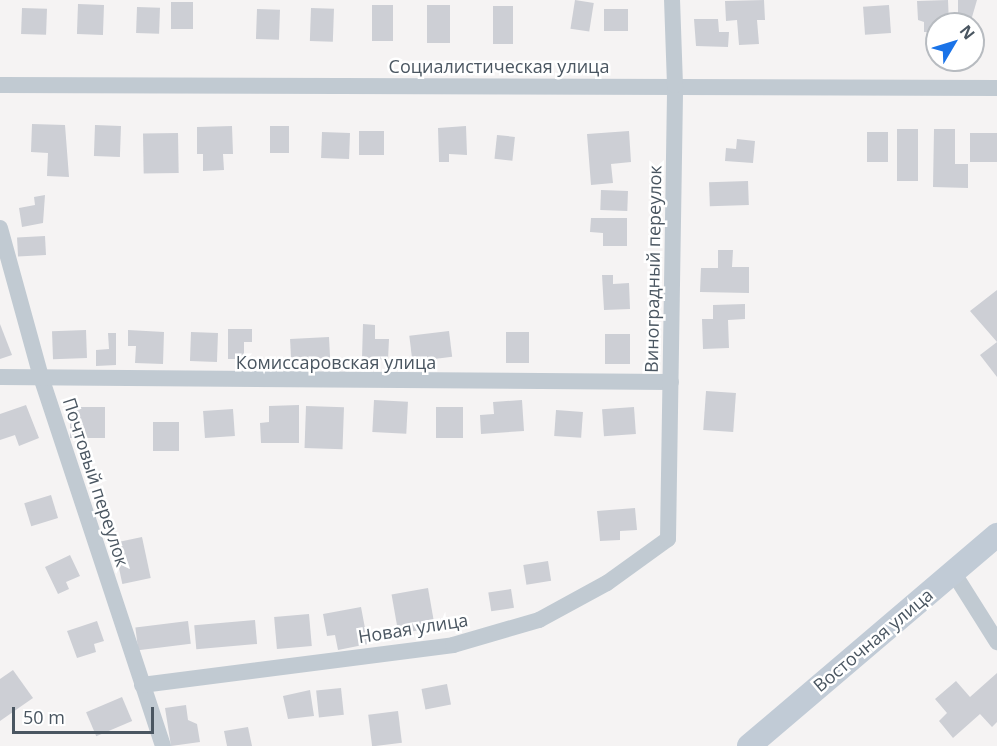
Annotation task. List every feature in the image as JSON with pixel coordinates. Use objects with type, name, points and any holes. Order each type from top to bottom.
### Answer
[{"type":"street","name":"Виноградный переулок","points":[[668,540],[675,85],[672,0]]},
{"type":"street","name":"Социалистическая улица","points":[[0,85],[675,85],[997,88]]},
{"type":"street","name":"Почтовый переулок","points":[[0,228],[42,380],[162,746]]},
{"type":"street","name":"Комиссаровская улица","points":[[0,377],[42,380],[671,382]]},
{"type":"street","name":"Восточная улица","points":[[749,746],[997,534]]},
{"type":"street","name":"Новая улица","points":[[141,685],[453,645],[539,620],[607,583],[668,540]]},
{"type":"street","points":[[953,572],[997,642]]},
{"type":"building","points":[[575,0],[594,3],[589,32],[570,29]]},
{"type":"building","points":[[764,0],[765,20],[757,20],[759,44],[739,45],[737,20],[726,21],[725,1]]},
{"type":"building","points":[[948,0],[948,12],[925,12],[924,32],[924,22],[918,20],[917,1]]},
{"type":"building","points":[[958,0],[977,0],[974,12],[958,12]]},
{"type":"building","points":[[171,2],[193,2],[193,29],[171,29]]},
{"type":"building","points":[[78,4],[104,5],[103,35],[77,34]]},
{"type":"building","points":[[372,5],[393,5],[393,41],[372,41]]},
{"type":"building","points":[[427,5],[450,5],[450,43],[427,43]]},
{"type":"building","points":[[889,5],[891,33],[865,35],[863,7]]},
{"type":"building","points":[[493,6],[513,6],[513,44],[493,44]]},
{"type":"building","points":[[137,7],[160,8],[159,34],[136,33]]},
{"type":"building","points":[[22,8],[47,9],[46,35],[21,34]]},
{"type":"building","points":[[311,8],[334,9],[333,42],[310,41]]},
{"type":"building","points":[[257,9],[280,10],[279,40],[256,39]]},
{"type":"building","points":[[604,9],[628,9],[628,31],[604,31]]},
{"type":"building","points":[[694,19],[718,19],[719,32],[729,32],[728,47],[696,46]]},
{"type":"building","points":[[32,124],[65,125],[69,177],[47,176],[48,153],[31,152]]},
{"type":"building","points":[[95,125],[121,126],[120,157],[94,156]]},
{"type":"building","points":[[232,126],[233,154],[223,154],[224,170],[203,171],[203,154],[197,154],[197,127]]},
{"type":"building","points":[[270,126],[289,126],[289,153],[270,153]]},
{"type":"building","points":[[466,126],[467,155],[449,154],[449,162],[439,162],[438,128]]},
{"type":"building","points":[[897,129],[918,129],[918,181],[897,181]]},
{"type":"building","points":[[934,129],[955,129],[955,164],[968,164],[968,188],[933,187]]},
{"type":"building","points":[[359,131],[384,131],[384,155],[359,155]]},
{"type":"building","points":[[629,131],[631,162],[611,164],[613,183],[591,185],[587,134]]},
{"type":"building","points":[[322,132],[350,133],[349,159],[321,158]]},
{"type":"building","points":[[867,132],[888,132],[888,162],[867,162]]},
{"type":"building","points":[[178,133],[179,173],[144,174],[143,134]]},
{"type":"building","points":[[970,133],[997,133],[997,162],[970,162]]},
{"type":"building","points":[[497,135],[515,137],[512,161],[494,159]]},
{"type":"building","points":[[737,139],[755,141],[753,163],[725,161],[726,148],[736,149]]},
{"type":"building","points":[[748,181],[749,205],[710,206],[709,182]]},
{"type":"building","points":[[601,190],[628,191],[627,211],[600,210]]},
{"type":"building","points":[[45,195],[43,223],[22,227],[19,208],[35,205],[34,197]]},
{"type":"building","points":[[591,218],[627,218],[627,246],[603,246],[603,233],[590,232]]},
{"type":"building","points":[[45,236],[46,255],[18,256],[17,237]]},
{"type":"building","points":[[718,250],[733,250],[732,267],[749,267],[749,293],[700,292],[701,268],[718,268]]},
{"type":"building","points":[[602,275],[613,275],[613,284],[629,283],[630,309],[604,310]]},
{"type":"building","points":[[997,290],[997,342],[970,311]]},
{"type":"building","points":[[745,304],[745,319],[728,320],[729,348],[703,349],[702,319],[713,319],[713,305]]},
{"type":"building","points":[[0,324],[12,355],[0,359]]},
{"type":"building","points":[[363,324],[375,325],[375,339],[389,339],[388,360],[362,358]]},
{"type":"building","points":[[228,329],[252,329],[252,342],[244,342],[244,359],[228,359]]},
{"type":"building","points":[[86,330],[87,358],[53,359],[52,331]]},
{"type":"building","points":[[128,330],[164,332],[163,364],[135,363],[136,346],[128,346]]},
{"type":"building","points":[[449,331],[452,357],[412,362],[409,336]]},
{"type":"building","points":[[191,332],[218,333],[217,362],[190,361]]},
{"type":"building","points":[[506,332],[529,332],[529,363],[506,363]]},
{"type":"building","points":[[108,333],[116,333],[116,365],[96,366],[96,350],[109,349]]},
{"type":"building","points":[[605,334],[630,334],[630,364],[605,364]]},
{"type":"building","points":[[329,337],[330,358],[291,360],[290,339]]},
{"type":"building","points":[[997,342],[997,377],[980,355]]},
{"type":"building","points":[[706,391],[736,393],[733,432],[703,430]]},
{"type":"building","points":[[374,400],[408,402],[406,434],[372,432]]},
{"type":"building","points":[[522,400],[524,431],[481,434],[480,415],[494,414],[493,402]]},
{"type":"building","points":[[26,405],[39,438],[19,446],[15,435],[0,440],[0,414]]},
{"type":"building","points":[[299,405],[299,443],[261,443],[260,423],[269,422],[269,406]]},
{"type":"building","points":[[306,406],[344,407],[343,449],[305,448]]},
{"type":"building","points":[[70,407],[105,407],[105,438],[70,438]]},
{"type":"building","points":[[436,407],[463,407],[463,438],[436,438]]},
{"type":"building","points":[[634,407],[636,434],[604,436],[602,409]]},
{"type":"building","points":[[233,409],[235,436],[205,438],[203,411]]},
{"type":"building","points":[[556,410],[583,412],[581,438],[554,436]]},
{"type":"building","points":[[153,422],[179,422],[179,451],[153,451]]},
{"type":"building","points":[[51,495],[58,518],[31,526],[24,503]]},
{"type":"building","points":[[635,508],[637,530],[620,531],[620,540],[600,541],[597,511]]},
{"type":"building","points":[[142,537],[151,578],[122,584],[114,543]]},
{"type":"building","points":[[70,555],[80,576],[66,582],[69,589],[58,594],[45,567]]},
{"type":"building","points":[[548,561],[551,581],[526,585],[523,565]]},
{"type":"building","points":[[428,588],[435,627],[399,634],[392,594]]},
{"type":"building","points":[[511,589],[514,608],[491,611],[488,593]]},
{"type":"building","points":[[361,607],[368,644],[338,650],[335,635],[327,636],[323,614]]},
{"type":"building","points":[[309,614],[312,646],[277,649],[274,617]]},
{"type":"building","points":[[255,620],[257,644],[196,649],[194,625]]},
{"type":"building","points":[[97,621],[104,641],[94,644],[96,652],[77,658],[67,631]]},
{"type":"building","points":[[188,621],[191,644],[138,650],[135,627]]},
{"type":"building","points":[[13,670],[33,698],[0,721],[0,679]]},
{"type":"building","points":[[997,673],[997,722],[992,727],[980,714],[953,738],[939,721],[947,713],[935,699],[956,681],[970,697]]},
{"type":"building","points":[[447,684],[451,705],[425,710],[421,689]]},
{"type":"building","points":[[341,688],[344,715],[319,717],[316,691]]},
{"type":"building","points":[[310,690],[314,716],[288,719],[283,696]]},
{"type":"building","points":[[122,697],[132,721],[96,736],[86,712]]},
{"type":"building","points":[[186,705],[188,720],[197,724],[200,742],[171,746],[165,708]]},
{"type":"building","points":[[398,711],[402,743],[372,746],[368,715]]},
{"type":"building","points":[[248,727],[252,746],[227,746],[224,731]]}]
